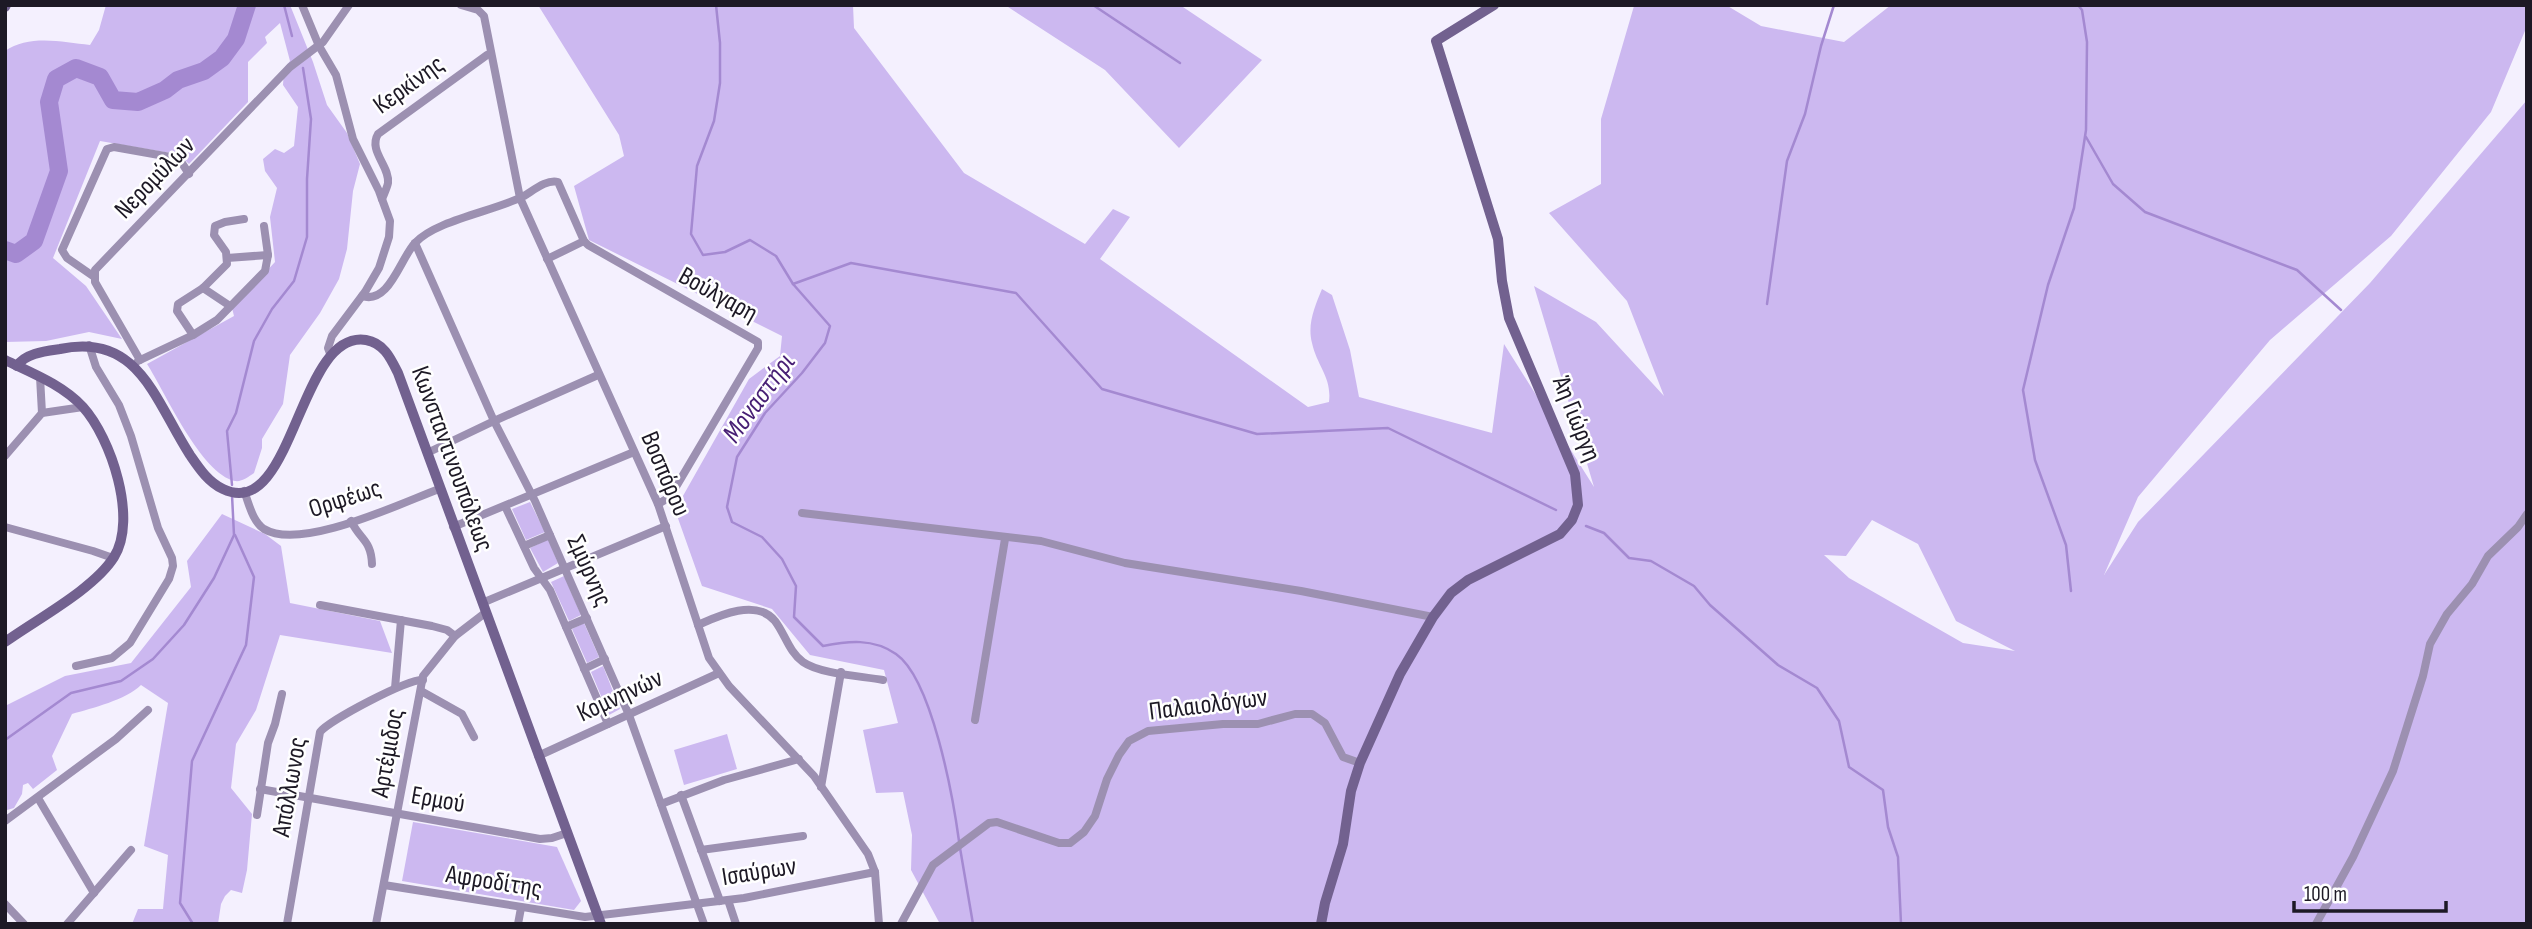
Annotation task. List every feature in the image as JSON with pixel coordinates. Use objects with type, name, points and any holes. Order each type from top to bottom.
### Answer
[{"type":"main road","name":"Άη Γιώργη","points":[[1321,924],[1343,844],[1351,791],[1360,763],[1401,674],[1433,617],[1444,601],[1468,580],[1560,534],[1572,520],[1578,500],[1576,474],[1509,318],[1498,239],[1436,41],[1494,5]]},
{"type":"main road","name":"Κωνσταντινουπόλεως","points":[[331,356],[353,340],[368,341],[382,347],[398,373],[599,920]]},
{"type":"main road","points":[[17,366],[22,359],[37,354],[89,345],[105,348],[136,362],[196,463],[212,482],[225,490],[241,492],[261,484],[270,472],[331,356]]},
{"type":"main road","points":[[5,360],[40,377],[83,407],[97,426],[106,445],[125,517],[123,534],[113,558],[85,586],[5,642]]},
{"type":"street","points":[[302,5],[319,46],[336,75],[353,139],[389,216],[389,237],[376,273],[330,338],[328,348],[331,356]]},
{"type":"street","name":"Νερομύλων","points":[[93,276],[99,264],[290,67],[319,46],[349,5]]},
{"type":"street","name":"Βοσπόρου","points":[[461,5],[478,10],[483,15],[520,198],[658,503],[706,652],[719,673],[799,759],[821,787],[869,854],[875,872]]},
{"type":"street","name":"Κερκίνης","points":[[382,199],[388,179],[375,138],[489,53]]},
{"type":"street","points":[[189,174],[176,158],[114,147],[107,149],[62,250],[74,264],[93,276],[136,362],[193,335],[217,320],[265,271],[268,255],[264,226]]},
{"type":"street","points":[[362,296],[372,298],[382,292],[415,243],[433,231],[520,198],[551,181],[558,182],[584,240],[547,260]]},
{"type":"street","points":[[193,335],[177,311],[177,306],[179,302],[203,288],[225,265],[226,252],[214,234],[215,226],[244,219]]},
{"type":"street","name":"Βούλγαρη","points":[[584,240],[640,276],[758,342],[758,348],[670,497],[658,503]]},
{"type":"street","name":"Σμύρνης","points":[[415,243],[494,421],[550,535],[629,715],[704,924]]},
{"type":"street","points":[[227,258],[268,255]]},
{"type":"street","points":[[203,288],[230,306]]},
{"type":"street","points":[[76,666],[112,658],[130,643],[169,579],[173,562],[158,527],[128,427],[96,367],[89,345]]},
{"type":"street","points":[[426,453],[598,375]]},
{"type":"street","points":[[40,377],[43,413]]},
{"type":"street","points":[[5,456],[43,413],[83,407]]},
{"type":"street","points":[[453,527],[634,452]]},
{"type":"street","name":"Ορφέως","points":[[241,492],[257,522],[271,531],[288,535],[310,534],[439,489]]},
{"type":"street","points":[[505,506],[541,579],[550,590],[608,724]]},
{"type":"street","points":[[802,513],[1005,539],[1041,541],[1125,563],[1300,591],[1433,617]]},
{"type":"street","points":[[2316,924],[2353,857],[2393,771],[2423,676],[2430,644],[2447,614],[2472,584],[2488,556],[2518,527],[2527,514]]},
{"type":"street","points":[[351,521],[370,547],[372,564]]},
{"type":"street","name":"Αρτέμιδος","points":[[376,924],[422,680],[426,672],[455,636],[484,608],[541,579],[666,526]]},
{"type":"street","points":[[6,529],[113,558]]},
{"type":"street","points":[[524,546],[550,535]]},
{"type":"street","points":[[975,720],[1005,539]]},
{"type":"street","points":[[320,605],[442,628],[455,636]]},
{"type":"street","points":[[698,625],[733,611],[765,614],[775,621],[802,662],[811,667],[883,680]]},
{"type":"street","points":[[566,627],[587,618]]},
{"type":"street","points":[[395,688],[401,620]]},
{"type":"street","points":[[584,669],[605,659]]},
{"type":"street","name":"Κομνηνών","points":[[538,757],[719,673]]},
{"type":"street","points":[[821,787],[841,673]]},
{"type":"street","name":"Απόλλωνος","points":[[287,924],[321,730],[395,688],[411,681],[422,680]]},
{"type":"street","points":[[421,691],[462,714],[474,737]]},
{"type":"street","points":[[257,815],[268,743],[282,694]]},
{"type":"street","points":[[5,821],[116,739],[148,710]]},
{"type":"street","name":"Παλαιολόγων","points":[[901,924],[931,868],[989,823],[997,822],[1065,844],[1081,836],[1095,816],[1107,779],[1119,755],[1129,741],[1143,733],[1223,724],[1258,724],[1295,714],[1311,714],[1325,723],[1343,757],[1360,763]]},
{"type":"street","points":[[662,804],[681,794],[799,759]]},
{"type":"street","name":"Ερμού","points":[[260,789],[540,839],[555,838],[567,833]]},
{"type":"street","points":[[681,794],[701,850],[736,924]]},
{"type":"street","points":[[38,797],[94,893]]},
{"type":"street","points":[[701,850],[803,836]]},
{"type":"street","points":[[67,924],[131,850]]},
{"type":"street","points":[[875,872],[879,924]]},
{"type":"street","name":"Ισαύρων","points":[[599,920],[875,872]]},
{"type":"street","name":"Αφροδίτης","points":[[384,885],[599,920]]},
{"type":"street","points":[[5,904],[24,924]]},
{"type":"street","points":[[518,924],[521,908]]},
{"type":"shaded area","points":[[106,5],[290,5],[327,105],[347,133],[360,164],[353,191],[347,249],[339,279],[320,313],[290,355],[283,404],[262,439],[254,473],[240,481],[222,475],[209,464],[185,430],[147,364],[234,316],[232,308],[275,262],[270,217],[277,188],[265,171],[263,159],[275,149],[284,153],[294,146],[298,107],[283,85],[284,69],[290,61],[280,23],[265,37],[267,43],[248,62],[248,102],[189,164],[176,154],[100,141],[53,258],[86,286],[122,339],[89,332],[46,341],[5,342],[5,51],[25,42],[35,41],[90,45],[99,30]]},
{"type":"shaded area","points":[[538,5],[853,5],[854,28],[964,173],[1085,244],[1113,209],[1130,217],[1100,259],[1308,407],[1329,402],[1328,385],[1314,351],[1310,329],[1312,315],[1322,289],[1332,295],[1350,350],[1359,397],[1492,433],[1504,344],[1594,487],[1534,286],[1596,322],[1664,396],[1627,301],[1549,213],[1601,184],[1601,119],[1634,6],[1726,5],[1761,26],[1844,42],[1891,5],[2527,5],[2527,26],[2491,112],[2391,236],[2270,340],[2138,497],[2104,575],[2138,522],[2370,283],[2527,100],[2527,924],[940,924],[911,870],[912,835],[903,792],[876,793],[863,730],[898,723],[884,670],[810,655],[772,609],[702,586],[675,510],[749,379],[780,356],[782,336],[589,240],[574,186],[624,156],[619,135]],"holes":[[[1872,520],[1918,544],[1956,621],[2015,651],[1963,643],[1849,578],[1824,555],[1846,556]]]},
{"type":"shaded area","points":[[1005,5],[1180,5],[1262,60],[1179,148],[1105,70]]},
{"type":"shaded area","points":[[530,502],[545,532],[526,540],[512,509]]},
{"type":"shaded area","points":[[222,514],[265,534],[281,546],[290,603],[380,621],[392,653],[280,635],[256,710],[236,744],[231,788],[252,814],[242,893],[231,890],[225,896],[218,924],[132,924],[138,909],[163,909],[168,855],[144,846],[168,703],[141,685],[118,699],[72,714],[52,756],[57,770],[33,789],[28,783],[23,785],[22,794],[14,808],[7,810],[5,706],[65,676],[131,663],[191,587],[187,561]]},
{"type":"shaded area","points":[[548,539],[558,563],[543,572],[530,548]]},
{"type":"shaded area","points":[[564,576],[581,615],[569,621],[551,582]]},
{"type":"shaded area","points":[[584,623],[599,657],[587,663],[572,629]]},
{"type":"shaded area","points":[[603,666],[620,709],[609,715],[591,672]]},
{"type":"shaded area","points":[[727,734],[737,769],[684,785],[674,750]]},
{"type":"shaded area","points":[[413,822],[557,847],[581,901],[574,910],[402,881]]},
{"type":"waterway","points":[[5,250],[16,254],[34,241],[59,171],[49,102],[56,79],[76,68],[100,77],[113,100],[138,102],[165,90],[178,80],[204,71],[222,58],[236,39],[247,5]]},
{"type":"waterway","points":[[284,5],[292,36]]},
{"type":"waterway","name":"Μοναστήρι","points":[[716,5],[720,83],[714,121],[697,166],[691,234],[703,255],[725,252],[750,240],[776,256],[793,284],[830,326],[825,343],[765,413],[737,457],[727,507],[732,522],[762,537],[782,559],[796,586],[794,617],[823,646],[851,642],[878,645],[896,654],[909,667],[920,688],[939,740],[959,841]]},
{"type":"waterway","points":[[1093,5],[1180,63]]},
{"type":"waterway","points":[[1767,304],[1787,161],[1805,114],[1834,5]]},
{"type":"waterway","points":[[2071,591],[2066,545],[2035,460],[2023,390],[2048,285],[2074,208],[2086,130],[2087,42],[2082,10],[2078,5]]},
{"type":"waterway","points":[[232,485],[227,431],[236,413],[254,341],[272,309],[294,281],[307,237],[311,119],[303,68]]},
{"type":"waterway","points":[[2086,137],[2113,184],[2145,212],[2297,270],[2341,310]]},
{"type":"waterway","points":[[793,284],[851,263],[1016,293],[1102,389],[1257,434],[1388,428],[1556,510]]},
{"type":"waterway","points":[[5,740],[71,693],[121,681],[153,659],[184,625],[214,578],[234,535],[232,495]]},
{"type":"waterway","points":[[1586,526],[1604,533],[1629,558],[1651,561],[1694,586],[1710,605],[1778,665],[1817,688],[1839,721],[1849,767],[1883,790],[1888,827],[1898,857],[1901,924]]},
{"type":"waterway","points":[[193,924],[180,903],[192,761],[246,645],[254,577],[235,535]]},
{"type":"waterway","name":"Μοναστήρι","points":[[960,848],[973,924]]}]
